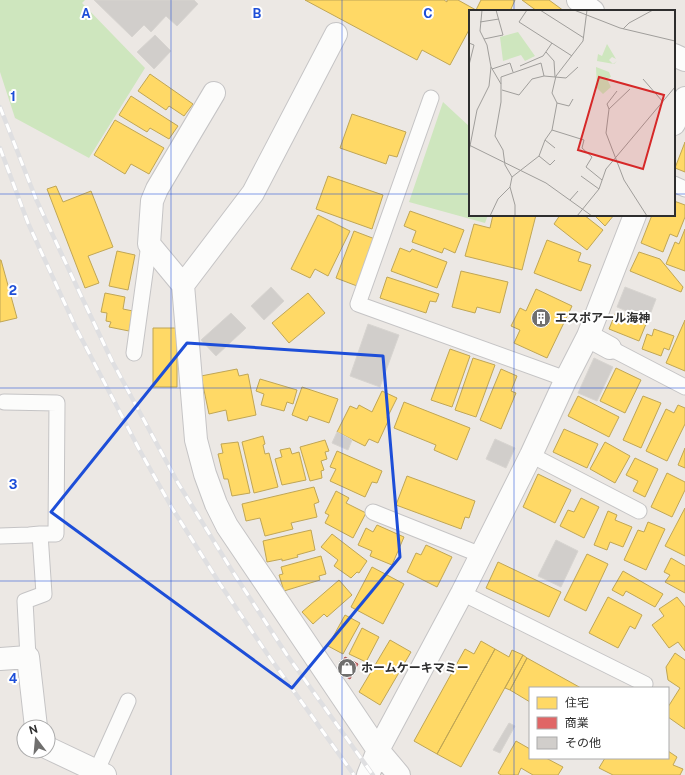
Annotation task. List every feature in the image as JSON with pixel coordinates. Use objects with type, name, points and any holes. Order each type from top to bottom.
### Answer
[{"type":"street","points":[[578,0],[592,10]]},
{"type":"street","points":[[183,285],[253,193],[336,34]]},
{"type":"street","points":[[675,55],[685,60]]},
{"type":"street","points":[[214,93],[157,189],[152,202],[149,244],[183,285],[196,440],[205,474],[216,504],[227,526],[378,750],[399,775]]},
{"type":"street","points":[[675,122],[685,98]]},
{"type":"street","points":[[368,775],[378,750],[462,593],[531,455],[566,379],[588,336],[636,216]]},
{"type":"street","points":[[588,336],[610,348]]},
{"type":"street","points":[[0,660],[28,657],[35,719]]},
{"type":"street","points":[[56,752],[101,773]]},
{"type":"lane","points":[[431,98],[358,304],[566,379]]},
{"type":"lane","points":[[675,184],[685,189]]},
{"type":"lane","points":[[134,352],[149,244]]},
{"type":"lane","points":[[610,348],[685,387]]},
{"type":"lane","points":[[0,536],[56,534],[57,403],[4,402]]},
{"type":"lane","points":[[531,455],[639,512]]},
{"type":"lane","points":[[373,512],[481,555]]},
{"type":"lane","points":[[28,657],[25,601],[44,594],[40,534]]},
{"type":"lane","points":[[462,593],[645,684]]},
{"type":"lane","points":[[101,773],[128,701]]},
{"type":"highlighted area","points":[[187,343],[383,356],[400,557],[292,688],[51,512]]},
{"type":"green space","points":[[0,0],[85,0],[82,3],[145,68],[89,158],[15,118],[0,72]]},
{"type":"green space","points":[[443,102],[469,126],[469,216],[488,216],[485,223],[409,202]]},
{"type":"building: 住宅","points":[[305,0],[444,0],[447,2],[447,0],[458,0],[476,10],[469,10],[469,30],[450,65],[422,50],[417,60]]},
{"type":"building: 住宅","points":[[481,0],[515,0],[511,9],[513,10],[476,10]]},
{"type":"building: 住宅","points":[[522,0],[549,0],[563,10],[536,10]]},
{"type":"building: 住宅","points":[[150,74],[193,104],[184,116],[169,106],[166,110],[138,91]]},
{"type":"building: 住宅","points":[[131,96],[178,126],[169,139],[150,128],[147,132],[119,115]]},
{"type":"building: 住宅","points":[[352,114],[406,132],[397,157],[389,155],[386,164],[340,148]]},
{"type":"building: 住宅","points":[[115,120],[164,148],[149,174],[131,164],[125,174],[94,155]]},
{"type":"building: 住宅","points":[[685,142],[685,172],[675,168]]},
{"type":"building: 住宅","points":[[328,176],[383,195],[372,229],[316,209]]},
{"type":"building: 住宅","points":[[56,186],[63,202],[91,191],[113,247],[88,256],[99,283],[85,288],[47,189]]},
{"type":"building: 住宅","points":[[675,201],[685,205],[685,217],[677,237],[670,234],[663,252],[641,243],[652,216],[675,216]]},
{"type":"building: 住宅","points":[[410,211],[464,230],[455,253],[444,248],[442,253],[412,242],[416,231],[404,226]]},
{"type":"building: 住宅","points":[[318,215],[350,231],[328,276],[315,269],[310,278],[291,269]]},
{"type":"building: 住宅","points":[[493,216],[536,216],[522,270],[465,256],[474,224],[490,228]]},
{"type":"building: 住宅","points":[[559,216],[585,216],[603,230],[587,250],[554,224]]},
{"type":"building: 住宅","points":[[595,216],[613,216],[605,226]]},
{"type":"building: 住宅","points":[[685,229],[685,271],[666,264],[675,242],[679,244]]},
{"type":"building: 住宅","points":[[354,231],[375,239],[357,286],[336,278]]},
{"type":"building: 住宅","points":[[547,240],[581,253],[578,261],[591,265],[581,291],[534,273]]},
{"type":"building: 住宅","points":[[400,248],[410,252],[412,249],[447,262],[437,288],[391,271]]},
{"type":"building: 住宅","points":[[117,251],[135,255],[128,290],[109,286]]},
{"type":"building: 住宅","points":[[639,252],[660,259],[683,287],[681,292],[630,271]]},
{"type":"building: 住宅","points":[[0,260],[17,318],[0,322]]},
{"type":"building: 住宅","points":[[461,271],[508,282],[500,313],[477,307],[475,313],[452,307]]},
{"type":"building: 住宅","points":[[387,277],[439,294],[436,302],[430,301],[426,313],[380,298]]},
{"type":"building: 住宅","name":"エスポアール海神","points":[[536,289],[572,306],[547,358],[514,343],[520,330],[511,326],[520,308],[526,311]]},
{"type":"building: 住宅","points":[[105,293],[125,297],[123,309],[133,311],[129,331],[109,327],[111,322],[106,321],[107,313],[101,312]]},
{"type":"building: 住宅","points":[[308,293],[325,313],[289,343],[272,323]]},
{"type":"building: 住宅","points":[[616,312],[646,324],[639,341],[609,329]]},
{"type":"building: 住宅","points":[[685,320],[685,371],[666,363]]},
{"type":"building: 住宅","points":[[153,328],[177,328],[177,387],[153,387]]},
{"type":"building: 住宅","points":[[654,329],[674,336],[669,350],[664,348],[661,356],[642,349],[647,334],[652,336]]},
{"type":"building: 住宅","points":[[450,349],[470,356],[452,407],[431,400]]},
{"type":"building: 住宅","points":[[473,358],[495,365],[476,417],[455,410]]},
{"type":"building: 住宅","points":[[616,368],[641,380],[625,413],[600,401]]},
{"type":"building: 住宅","points":[[237,369],[239,376],[248,374],[256,415],[228,421],[226,410],[209,414],[201,376]]},
{"type":"building: 住宅","points":[[501,369],[517,376],[511,391],[516,393],[501,429],[480,420]]},
{"type":"building: 住宅","points":[[260,379],[297,390],[293,404],[287,402],[284,411],[261,405],[264,394],[256,391]]},
{"type":"building: 住宅","points":[[302,387],[338,399],[329,423],[309,416],[307,421],[292,415]]},
{"type":"building: 住宅","points":[[382,391],[397,398],[387,418],[389,419],[378,443],[369,439],[365,446],[337,432],[350,406],[357,409],[359,405],[372,412]]},
{"type":"building: 住宅","points":[[578,396],[619,417],[609,437],[568,416]]},
{"type":"building: 住宅","points":[[643,396],[661,403],[641,448],[623,440]]},
{"type":"building: 住宅","points":[[404,402],[470,428],[457,460],[434,450],[436,445],[394,428]]},
{"type":"building: 住宅","points":[[678,405],[685,408],[685,424],[667,461],[646,451],[666,409],[674,413]]},
{"type":"building: 住宅","points":[[564,429],[598,444],[587,468],[553,452]]},
{"type":"building: 住宅","points":[[263,436],[265,454],[269,453],[278,487],[254,493],[242,442]]},
{"type":"building: 住宅","points":[[325,440],[329,451],[325,452],[327,459],[321,461],[324,470],[321,471],[322,478],[310,481],[300,447]]},
{"type":"building: 住宅","points":[[238,442],[250,493],[232,496],[228,479],[224,479],[218,454],[223,453],[221,444]]},
{"type":"building: 住宅","points":[[605,442],[630,456],[615,483],[590,469]]},
{"type":"building: 住宅","points":[[290,448],[292,454],[299,452],[306,480],[282,485],[275,459],[282,457],[280,450]]},
{"type":"building: 住宅","points":[[685,448],[685,468],[678,465]]},
{"type":"building: 住宅","points":[[337,451],[382,471],[377,483],[372,482],[365,497],[330,481],[336,469],[330,467]]},
{"type":"building: 住宅","points":[[635,458],[658,469],[645,497],[633,491],[638,481],[626,475]]},
{"type":"building: 住宅","points":[[667,473],[685,482],[685,490],[672,517],[651,507]]},
{"type":"building: 住宅","points":[[538,474],[571,490],[555,523],[523,507]]},
{"type":"building: 住宅","points":[[407,476],[475,501],[469,518],[465,517],[461,529],[396,505]]},
{"type":"building: 住宅","points":[[314,487],[319,502],[314,504],[317,517],[291,523],[293,529],[265,536],[260,518],[246,521],[242,504]]},
{"type":"building: 住宅","points":[[336,491],[349,498],[346,503],[366,513],[353,538],[325,523],[329,515],[325,513]]},
{"type":"building: 住宅","points":[[581,498],[599,507],[584,538],[560,526],[568,510],[574,512]]},
{"type":"building: 住宅","points":[[685,508],[685,556],[665,546]]},
{"type":"building: 住宅","points":[[608,511],[617,515],[615,520],[632,527],[623,547],[610,542],[607,550],[594,545]]},
{"type":"building: 住宅","points":[[648,522],[665,529],[646,570],[624,560],[638,530],[644,532]]},
{"type":"building: 住宅","points":[[377,525],[404,537],[392,565],[370,556],[372,551],[358,545],[366,528],[373,532]]},
{"type":"building: 住宅","points":[[311,530],[315,550],[297,555],[298,557],[282,561],[282,559],[267,562],[263,541]]},
{"type":"building: 住宅","points":[[332,534],[367,561],[359,573],[357,572],[351,578],[334,566],[338,560],[321,547]]},
{"type":"building: 住宅","points":[[426,545],[452,557],[437,587],[407,572],[416,553],[421,555]]},
{"type":"building: 住宅","points":[[587,554],[608,564],[586,611],[564,600]]},
{"type":"building: 住宅","points":[[321,556],[326,574],[319,576],[320,580],[284,591],[279,575],[283,574],[281,567]]},
{"type":"building: 住宅","points":[[671,558],[685,566],[685,593],[665,582],[670,575],[664,572]]},
{"type":"building: 住宅","points":[[498,562],[561,592],[549,617],[486,588]]},
{"type":"building: 住宅","points":[[372,567],[404,584],[383,624],[351,607]]},
{"type":"building: 住宅","points":[[623,571],[663,594],[655,607],[626,591],[623,596],[612,590]]},
{"type":"building: 住宅","points":[[339,580],[352,595],[327,617],[324,614],[313,624],[302,612]]},
{"type":"building: 住宅","points":[[608,597],[642,615],[635,629],[630,626],[618,648],[589,633]]},
{"type":"building: 住宅","points":[[677,597],[685,607],[685,651],[678,642],[669,648],[652,625],[664,616],[659,609]]},
{"type":"building: 住宅","points":[[345,615],[360,623],[343,654],[328,646]]},
{"type":"building: 住宅","points":[[362,628],[379,637],[366,662],[349,654]]},
{"type":"building: 住宅","points":[[390,640],[411,652],[380,705],[359,692]]},
{"type":"building: 住宅","points":[[481,641],[495,649],[437,754],[414,741],[465,649],[474,654]]},
{"type":"building: 住宅","points":[[495,649],[509,657],[512,650],[523,655],[461,767],[437,754]]},
{"type":"building: 住宅","points":[[675,653],[685,660],[685,729],[669,718],[669,705],[680,688],[668,680],[666,667]]},
{"type":"building: 住宅","points":[[523,655],[527,658],[510,690],[505,688]]},
{"type":"building: 住宅","points":[[527,658],[579,687],[529,687],[529,701],[510,690]]},
{"type":"building: 住宅","points":[[516,741],[529,748],[529,759],[548,759],[563,767],[558,775],[533,775],[521,768],[518,775],[501,775],[498,773]]},
{"type":"building: 住宅","points":[[669,752],[677,757],[673,765],[683,769],[680,775],[613,775],[599,768],[604,759],[669,759]]},
{"type":"building: 商業","points":[[345,657],[358,664],[350,679],[337,672]]},
{"type":"building: その他","points":[[94,0],[194,0],[198,4],[177,26],[166,16],[151,32],[144,25],[132,37]]},
{"type":"building: その他","points":[[155,35],[171,51],[154,69],[137,52]]},
{"type":"building: その他","points":[[271,287],[284,301],[264,320],[251,306]]},
{"type":"building: その他","points":[[625,287],[656,299],[648,320],[617,307]]},
{"type":"building: その他","points":[[231,313],[246,328],[216,356],[201,340]]},
{"type":"building: その他","points":[[368,324],[399,335],[380,387],[350,376]]},
{"type":"building: その他","points":[[594,358],[613,367],[597,401],[578,393]]},
{"type":"building: その他","points":[[337,432],[352,440],[348,450],[332,443]]},
{"type":"building: その他","points":[[495,439],[515,448],[506,468],[486,459]]},
{"type":"building: その他","points":[[556,540],[578,551],[561,587],[538,576]]},
{"type":"building: その他","points":[[509,723],[515,726],[500,753],[493,750]]},
{"type":"railway","points":[[0,107],[36,199],[76,285],[112,361],[178,483],[231,569],[287,655],[373,775]]},
{"type":"railway","points":[[0,148],[28,223],[76,328],[139,449],[172,508],[220,584],[268,655],[354,775]]},
{"type":"place","name":"エスポアール海神","points":[[541,318]]},
{"type":"place","name":"ホームケーキマミー","points":[[347,668]]}]
